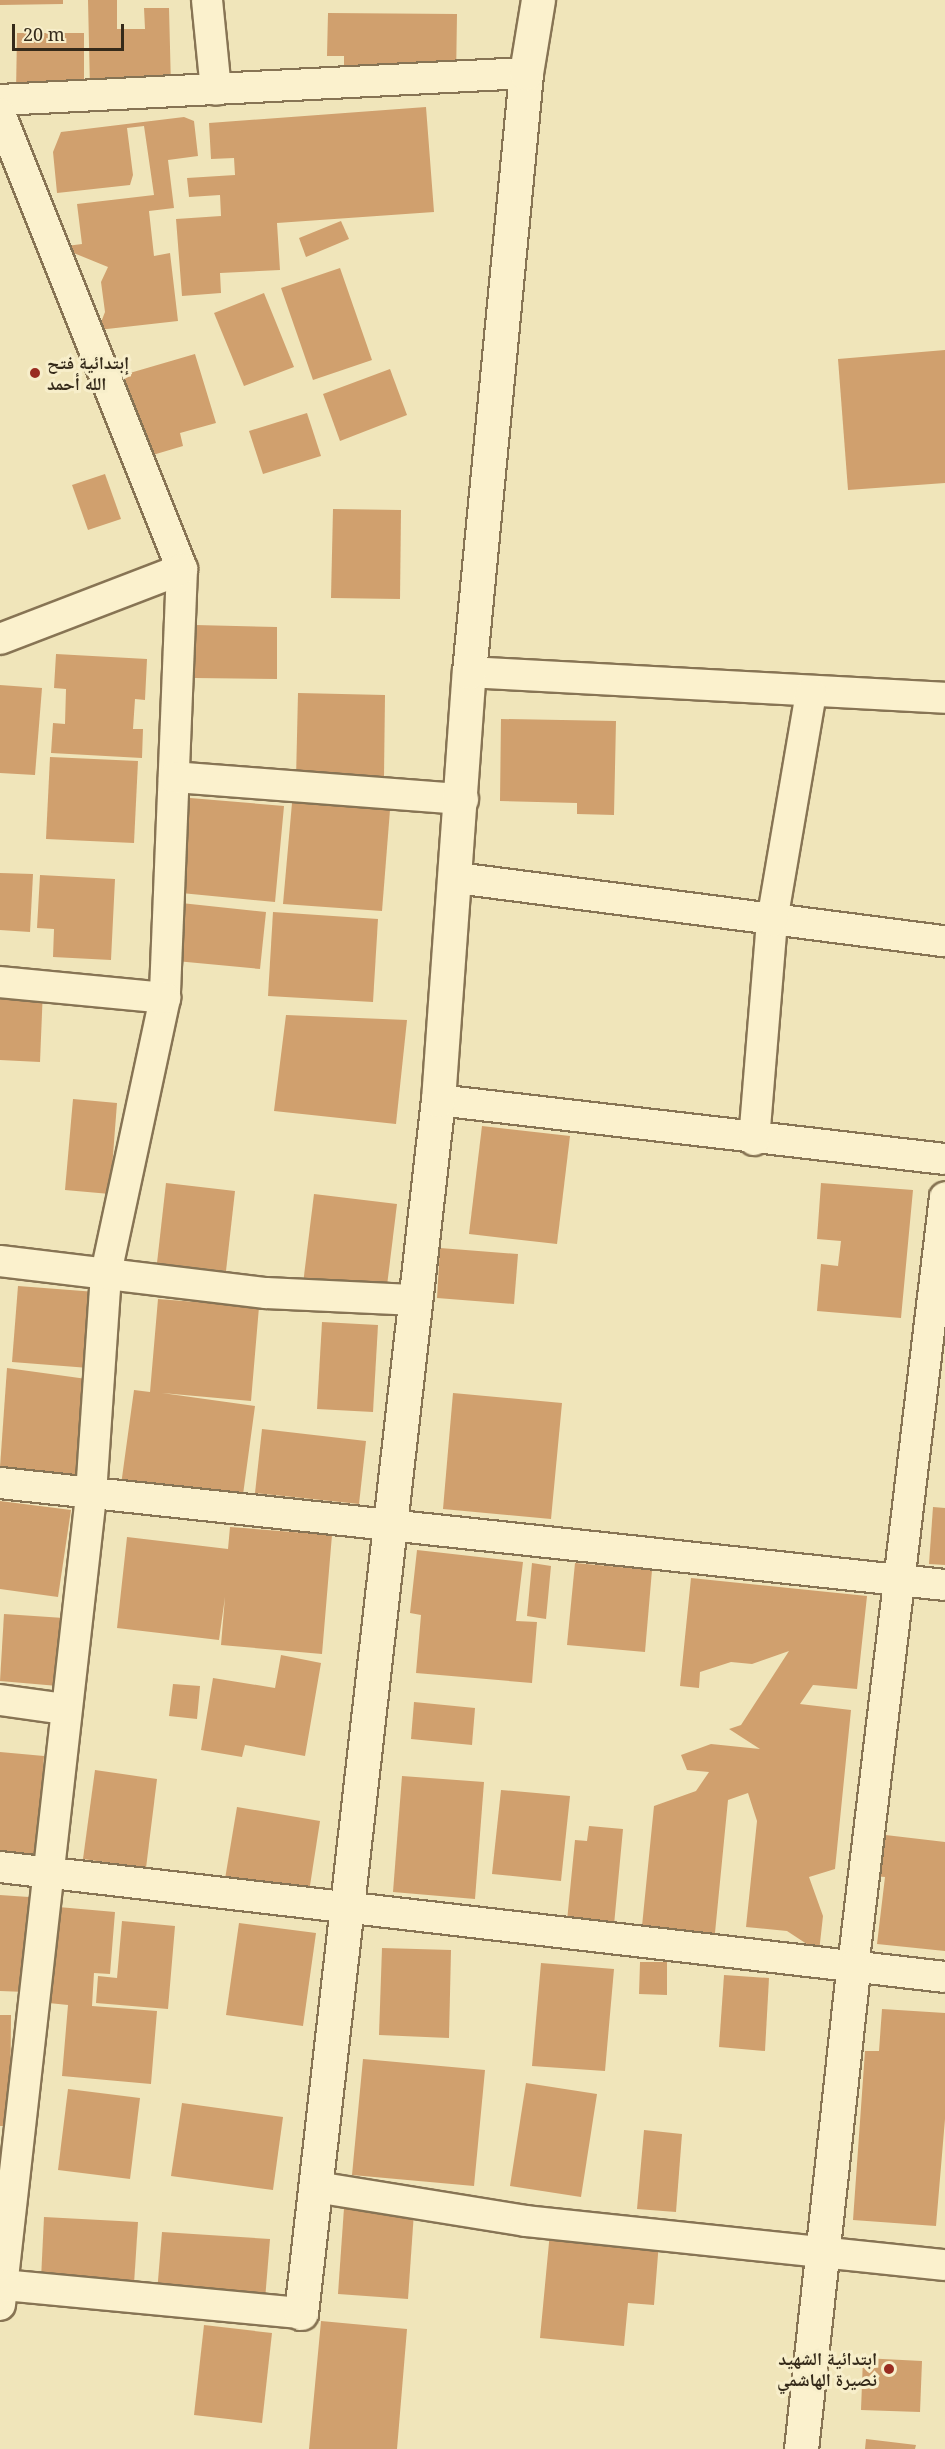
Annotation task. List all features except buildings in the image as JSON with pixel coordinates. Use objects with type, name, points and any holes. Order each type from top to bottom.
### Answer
[{"type":"street","points":[[207,0],[216,90]]},
{"type":"street","points":[[3,131],[182,569],[165,998],[106,1274],[91,1496],[65,1709],[51,1873],[9,2142],[1,2295],[302,2313],[438,1100],[463,799],[470,672],[526,73],[538,0]]},
{"type":"street","points":[[0,100],[526,73]]},
{"type":"street","points":[[0,639],[182,569]]},
{"type":"street","points":[[470,672],[811,693],[945,698]]},
{"type":"street","points":[[753,1140],[772,921],[811,693]]},
{"type":"street","points":[[174,777],[463,799]]},
{"type":"street","points":[[457,878],[945,942]]},
{"type":"street","points":[[0,982],[165,998]]},
{"type":"street","points":[[438,1100],[753,1140],[945,1159]]},
{"type":"street","points":[[801,2449],[819,2252],[945,1197]]},
{"type":"street","points":[[0,1261],[266,1293],[417,1300]]},
{"type":"street","points":[[0,1483],[91,1496],[945,1585]]},
{"type":"street","points":[[0,1700],[65,1709]]},
{"type":"street","points":[[0,1867],[945,1977]]},
{"type":"street","points":[[316,2187],[525,2221],[945,2265]]},
{"type":"place","name":"إبتدائية فتح الله أحمد","points":[[35,373]]},
{"type":"place","name":"ابتدائية الشهيد نصيرة الهاشمي","points":[[889,2369]]}]
